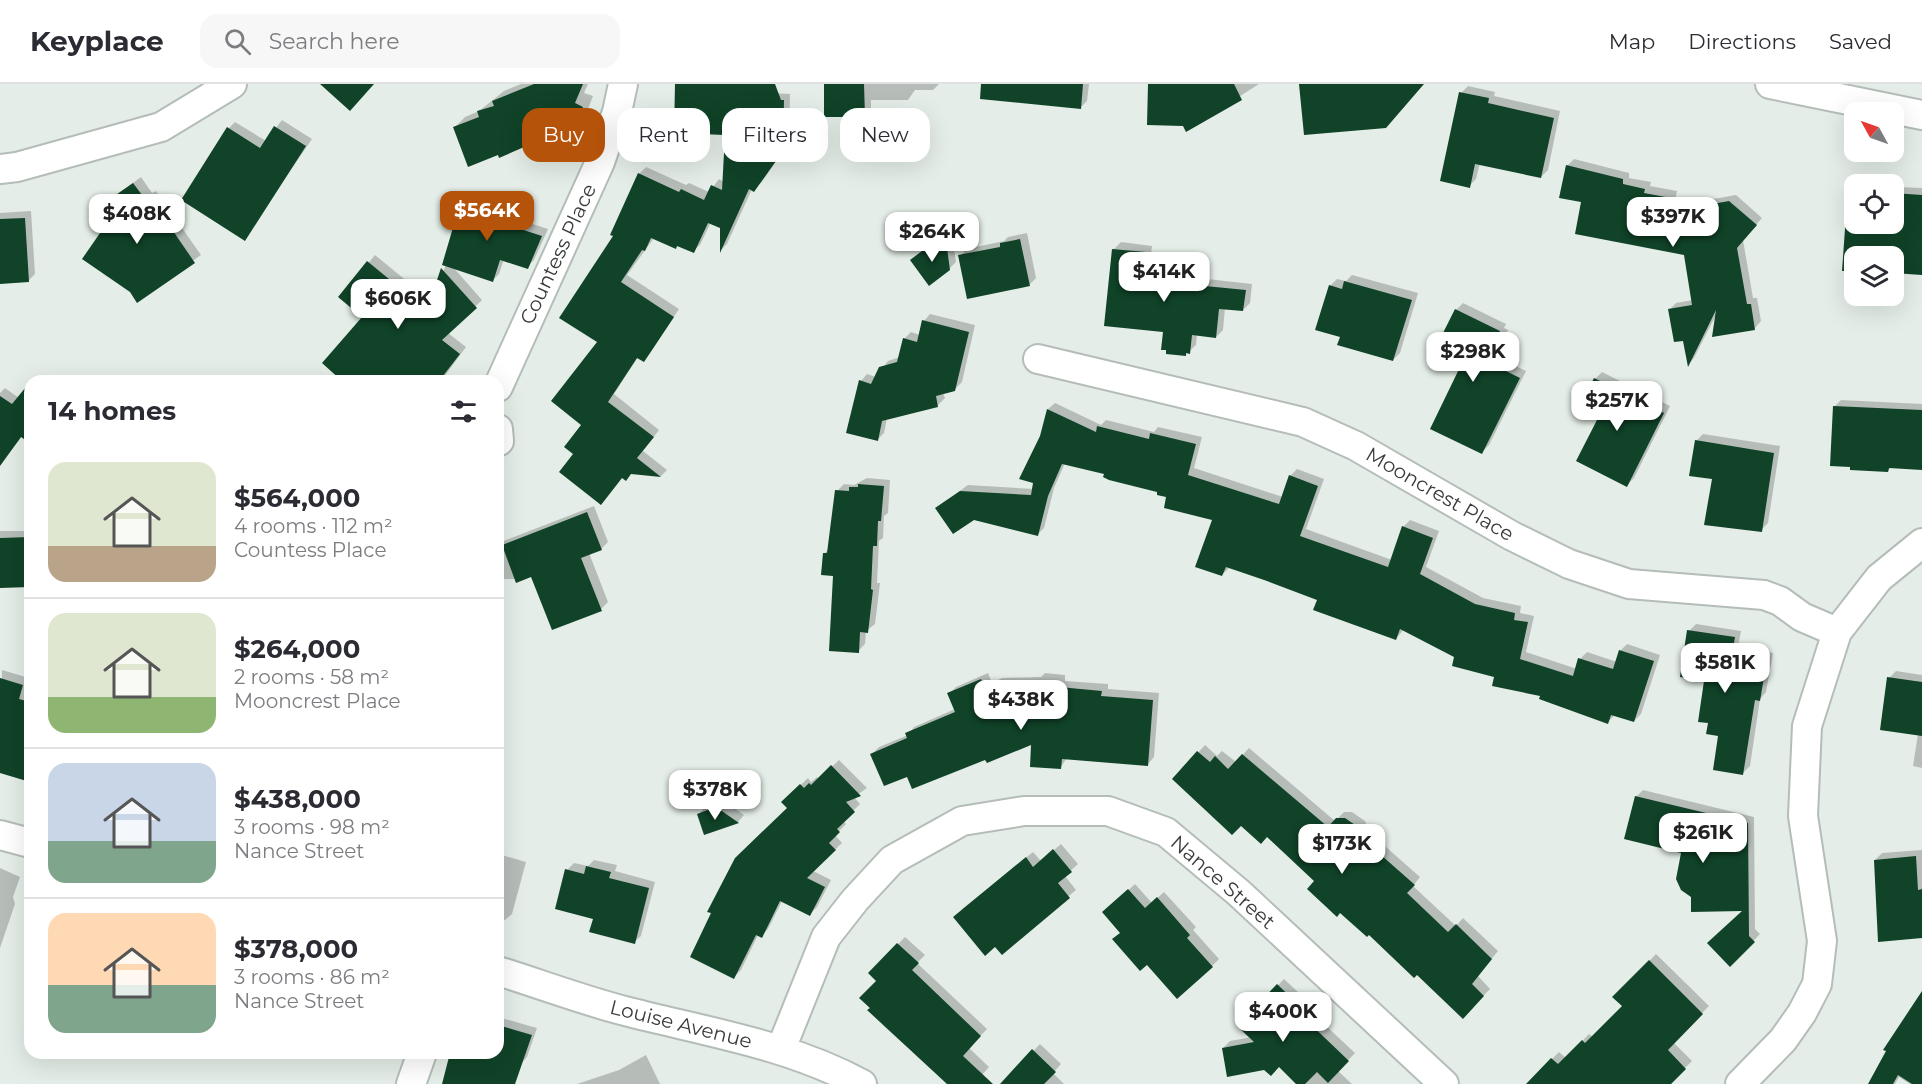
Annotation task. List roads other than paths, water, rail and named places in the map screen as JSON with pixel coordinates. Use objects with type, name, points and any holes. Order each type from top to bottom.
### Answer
[{"type":"street","points":[[0,169],[17,167],[161,127],[231,84]]},
{"type":"street","name":"Countess Place","points":[[503,375],[600,162],[617,112],[623,84]]},
{"type":"street","points":[[1770,84],[1922,115]]},
{"type":"street","name":"Mooncrest Place","points":[[1038,359],[1303,422],[1356,446],[1512,536],[1569,564],[1629,584],[1764,595],[1780,601],[1802,617],[1837,632]]},
{"type":"street","points":[[1740,1084],[1782,1040],[1803,1013],[1817,984],[1822,941],[1803,816],[1807,726],[1837,632],[1879,578],[1922,543]]},
{"type":"street","name":"Nance Street","points":[[782,1049],[826,937],[855,900],[892,860],[962,821],[1024,811],[1108,811],[1166,832],[1239,893],[1444,1084]]},
{"type":"street","points":[[0,835],[24,841]]},
{"type":"street","name":"Louise Avenue","points":[[504,972],[622,1010],[782,1049],[833,1069],[862,1084]]},
{"type":"street","points":[[411,1084],[420,1059]]}]
